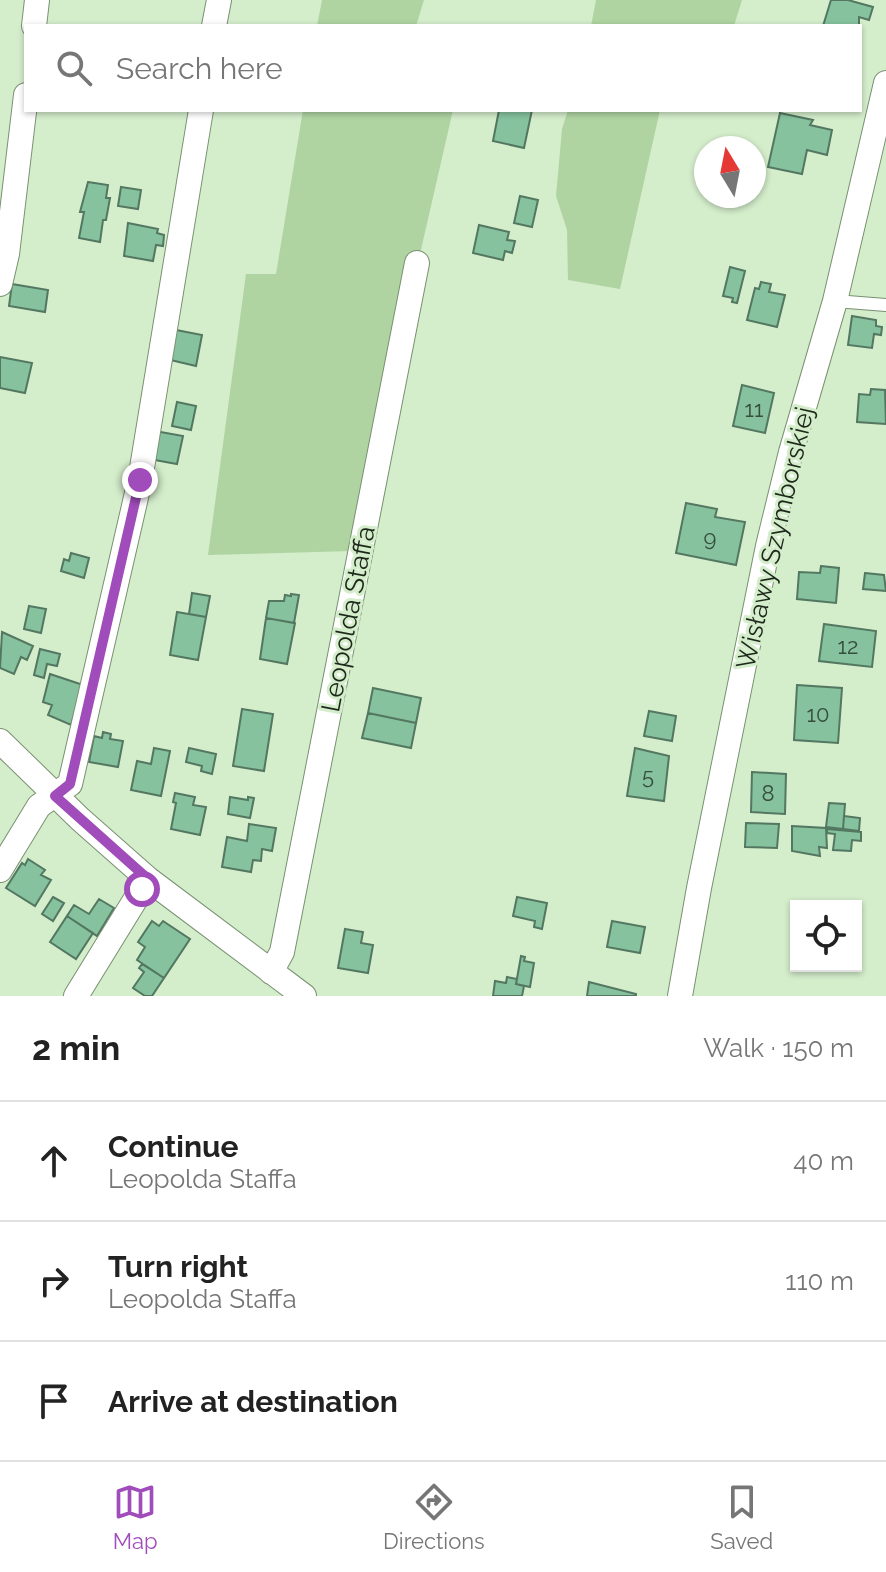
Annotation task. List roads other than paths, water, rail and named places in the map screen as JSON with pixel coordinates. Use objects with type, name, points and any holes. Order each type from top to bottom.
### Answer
[{"type":"street","points":[[34,24],[37,0]]},
{"type":"street","points":[[214,24],[219,0]]},
{"type":"street","name":"Wisławy Szymborskiej","points":[[680,996],[756,601],[788,464],[835,301],[886,83]]},
{"type":"street","points":[[0,284],[7,254],[24,112]]},
{"type":"street","points":[[0,870],[39,806],[70,784],[140,480],[201,112]]},
{"type":"street","name":"Leopolda Staffa","points":[[286,988],[282,952],[417,263]]},
{"type":"street","name":"Leopolda Staffa","points":[[0,741],[55,796],[148,879],[286,988]]},
{"type":"street","points":[[76,996],[148,879]]},
{"type":"lane","points":[[835,301],[886,305]]}]
